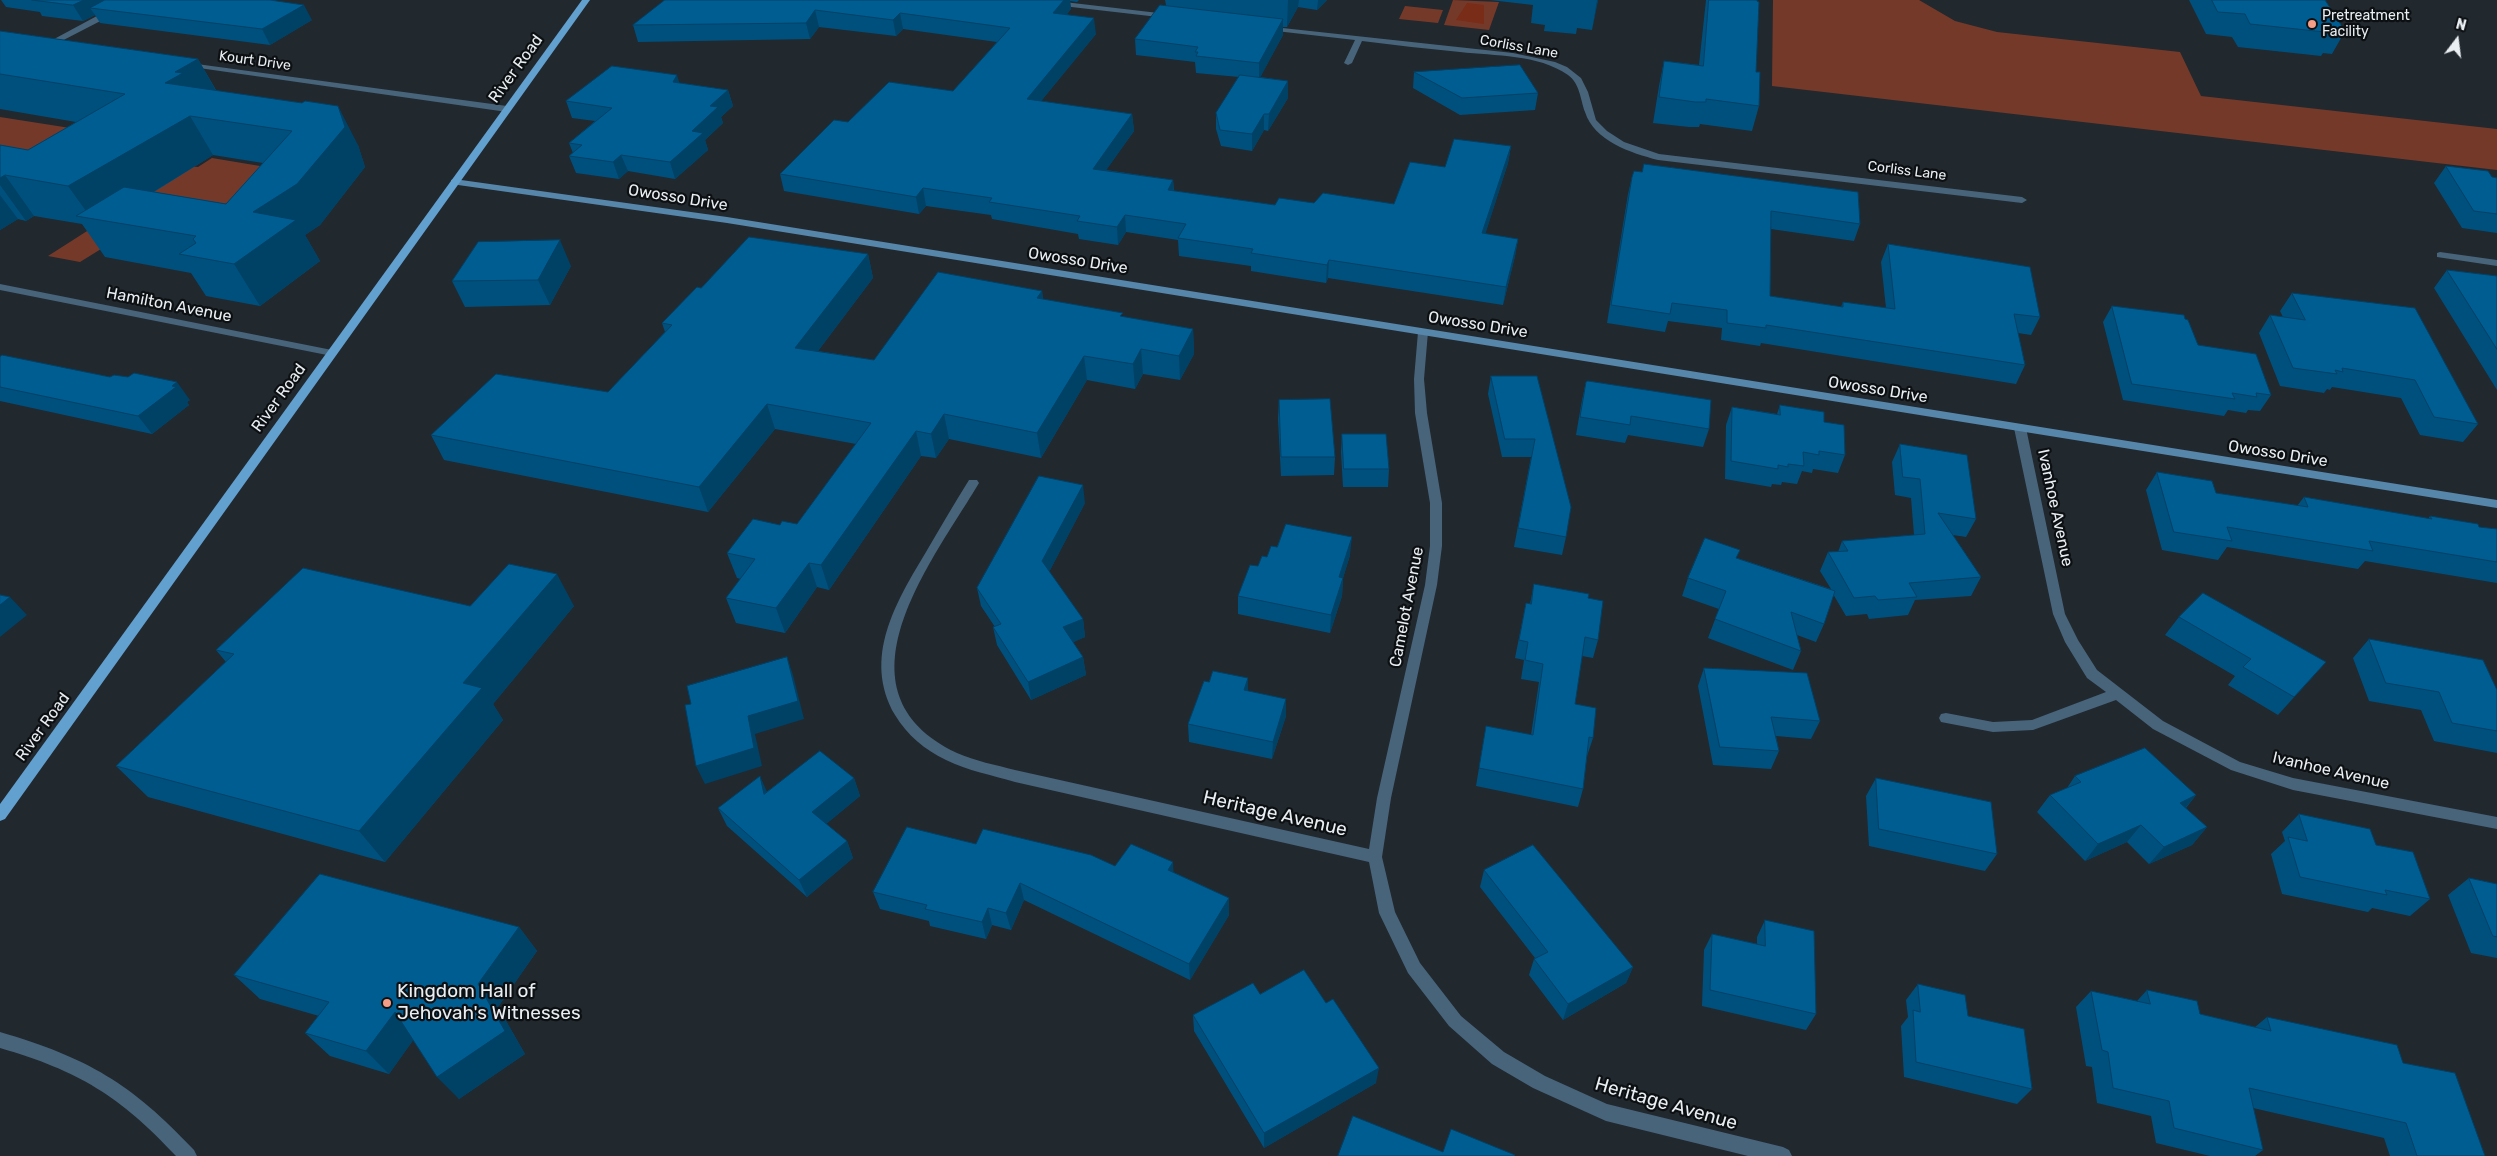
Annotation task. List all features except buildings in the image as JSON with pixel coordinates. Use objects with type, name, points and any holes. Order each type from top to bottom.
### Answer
[{"type":"main road","name":"River Road","points":[[0,815],[586,0]]},
{"type":"street","points":[[47,45],[111,12],[119,4],[120,0]]},
{"type":"street","points":[[1028,0],[1173,17]]},
{"type":"street","name":"Corliss Lane","points":[[1258,27],[1512,56],[1562,68],[1575,75],[1581,82],[1592,120],[1602,130],[1617,141],[1658,157],[2022,200]]},
{"type":"street","points":[[1348,63],[1359,39]]},
{"type":"street","points":[[38,44],[66,48]]},
{"type":"street","name":"Kourt Drive","points":[[172,62],[507,109]]},
{"type":"street","name":"Owosso Drive","points":[[454,182],[624,204],[2497,504]]},
{"type":"street","points":[[2440,255],[2497,263]]},
{"type":"street","name":"Hamilton Avenue","points":[[0,287],[332,353]]},
{"type":"street","name":"Camelot Avenue","points":[[1375,857],[1384,798],[1431,585],[1436,546],[1436,504],[1421,413],[1419,379],[1423,332]]},
{"type":"street","name":"Ivanhoe Avenue","points":[[2020,428],[2059,614],[2072,642],[2092,674],[2116,694],[2158,725],[2236,766],[2293,784],[2497,823]]},
{"type":"street","name":"Heritage Avenue","points":[[973,484],[905,597],[896,615],[889,638],[886,660],[890,687],[907,724],[943,752],[969,763],[1375,857],[1387,913],[1414,968],[1455,1021],[1498,1058],[1539,1082],[1606,1112],[1783,1156]]},
{"type":"street","points":[[1946,718],[1993,727],[2033,725],[2116,694]]},
{"type":"street","points":[[0,1040],[42,1053],[104,1081],[153,1120],[188,1156]]},
{"type":"shaded area","points":[[1453,0],[1499,2],[1489,30],[1444,25]]},
{"type":"shaded area","points":[[1773,0],[1919,0],[1955,21],[1997,32],[2180,52],[2201,96],[2497,129],[2497,170],[1772,86]]},
{"type":"shaded area","points":[[1467,3],[1484,5],[1484,24],[1456,20]]},
{"type":"shaded area","points":[[1405,6],[1443,10],[1438,23],[1399,19]]},
{"type":"shaded area","points":[[0,117],[134,138],[0,177]]},
{"type":"shaded area","points":[[212,158],[284,170],[250,239],[131,208],[188,166],[198,167]]},
{"type":"shaded area","points":[[109,217],[143,223],[80,262],[48,256]]},
{"type":"place","name":"Pretreatment Facility","points":[[2312,24]]},
{"type":"place","name":"Kingdom Hall of Jehovah's Witnesses","points":[[387,1003]]}]
